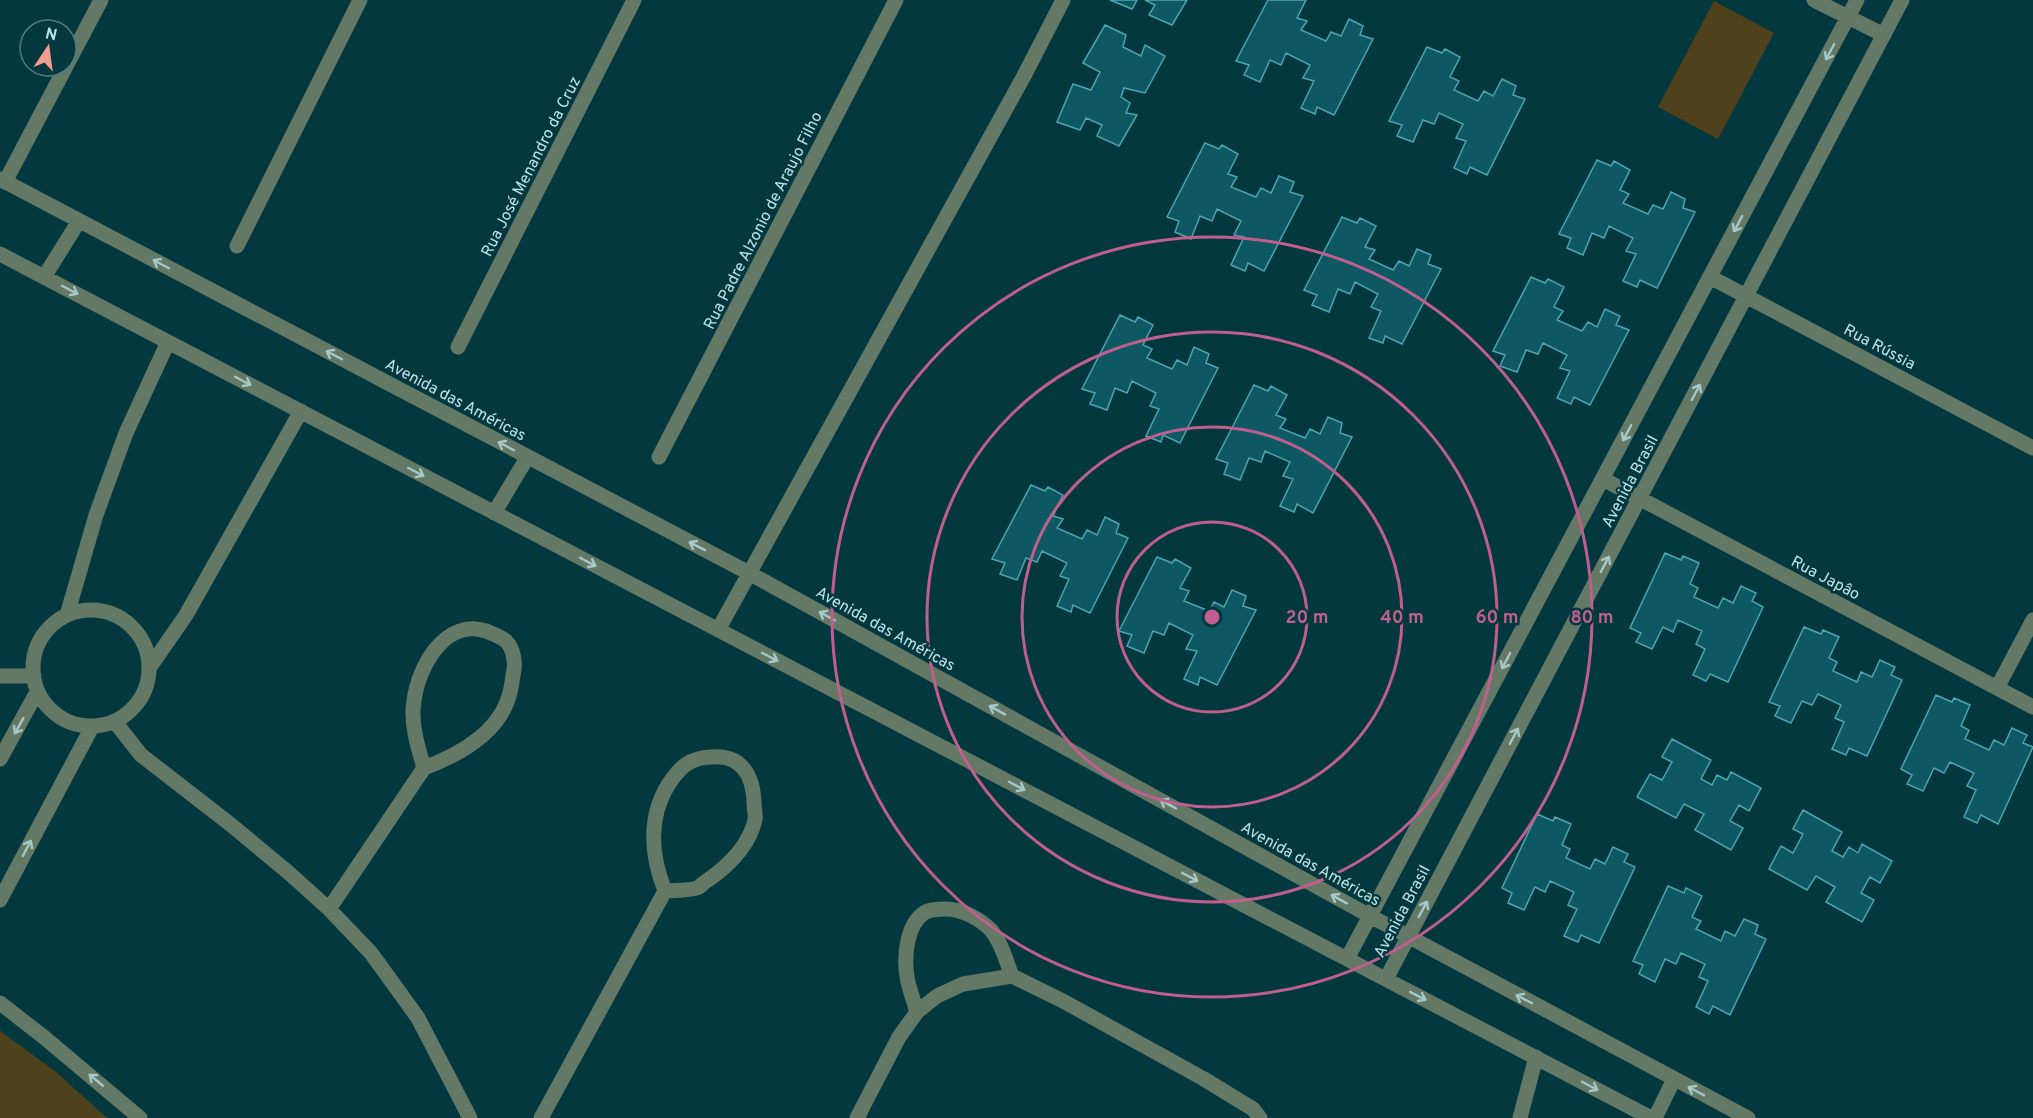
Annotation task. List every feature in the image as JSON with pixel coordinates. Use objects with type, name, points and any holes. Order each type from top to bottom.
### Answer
[{"type":"street","points":[[3,181],[101,0]]},
{"type":"street","points":[[237,246],[360,0]]},
{"type":"street","name":"Rua José Menandro da Cruz","points":[[458,347],[634,0]]},
{"type":"street","name":"Rua Padre Alzonio de Araujo Filho","points":[[660,458],[896,0]]},
{"type":"street","points":[[718,630],[1063,0]]},
{"type":"street","points":[[1814,0],[1884,35]]},
{"type":"street","name":"Avenida Brasil","points":[[1347,959],[1857,0]]},
{"type":"street","name":"Avenida Brasil","points":[[1386,979],[1902,0]]},
{"type":"street","name":"Avenida das Américas","points":[[3,181],[749,573],[1408,937],[1748,1118]]},
{"type":"street","points":[[44,277],[79,220]]},
{"type":"street","points":[[0,254],[1653,1118],[1674,1079]]},
{"type":"street","name":"Rua Rússia","points":[[1710,277],[2033,448]]},
{"type":"street","points":[[67,615],[96,515],[126,433],[168,342]]},
{"type":"street","points":[[150,667],[186,615],[301,411]]},
{"type":"street","points":[[494,513],[527,458]]},
{"type":"street","name":"Rua Japâo","points":[[1603,479],[2033,707]]},
{"type":"street","points":[[90,610],[113,614],[132,626],[145,645],[150,667],[146,690],[133,709],[115,722],[92,727],[69,723],[50,710],[37,692],[32,669],[36,647],[49,628],[67,615],[90,610]]},
{"type":"street","points":[[1997,688],[2033,620]]},
{"type":"street","points":[[329,909],[424,768],[450,759],[485,733],[497,720],[507,703],[515,668],[513,654],[507,642],[495,634],[479,629],[458,631],[440,643],[425,663],[413,702],[415,729],[424,768]]},
{"type":"street","points":[[0,676],[34,676]]},
{"type":"street","points":[[0,759],[37,692]]},
{"type":"street","points":[[115,722],[141,754],[230,824],[329,909],[371,953],[418,1018],[470,1118]]},
{"type":"street","points":[[0,900],[92,727]]},
{"type":"street","points":[[541,1118],[665,891],[657,870],[653,845],[656,820],[664,792],[679,768],[699,757],[724,756],[743,766],[753,789],[755,820],[745,843],[725,868],[696,888],[665,891]]},
{"type":"street","points":[[917,1012],[907,977],[907,953],[909,935],[915,923],[924,913],[938,909],[954,909],[973,916],[991,930],[1002,947],[1012,976]]},
{"type":"street","points":[[857,1118],[899,1037],[917,1012],[937,996],[963,984],[1012,976],[1063,1001],[1204,1079],[1253,1109],[1260,1118]]},
{"type":"street","points":[[0,1003],[140,1118]]},
{"type":"street","points":[[1520,1118],[1536,1057]]},
{"type":"shaded area","points":[[1714,1],[1774,33],[1718,139],[1658,107]]},
{"type":"shaded area","points":[[0,1031],[55,1071],[107,1118],[0,1118]]},
{"type":"building","points":[[1110,0],[1137,0],[1132,9]]},
{"type":"building","points":[[1145,0],[1187,0],[1172,25],[1149,15],[1155,5]]},
{"type":"building","points":[[1268,0],[1306,0],[1297,18],[1307,21],[1301,30],[1326,41],[1331,32],[1341,36],[1349,19],[1363,26],[1360,35],[1373,39],[1334,115],[1317,107],[1315,114],[1301,108],[1314,81],[1303,78],[1310,65],[1286,53],[1281,65],[1270,60],[1260,82],[1244,75],[1249,65],[1236,61]]},
{"type":"building","points":[[1105,25],[1126,35],[1123,47],[1141,56],[1145,45],[1165,56],[1145,93],[1124,88],[1121,97],[1130,103],[1126,113],[1137,115],[1119,146],[1097,136],[1102,125],[1086,118],[1080,130],[1057,122],[1073,84],[1091,90],[1100,72],[1083,63]]},
{"type":"building","points":[[1427,47],[1442,53],[1445,49],[1460,57],[1450,77],[1459,81],[1454,90],[1478,101],[1484,91],[1493,96],[1502,79],[1516,86],[1513,95],[1525,99],[1487,175],[1470,167],[1467,174],[1454,168],[1466,141],[1456,138],[1463,124],[1439,113],[1434,124],[1423,120],[1413,142],[1397,136],[1402,125],[1389,121]]},
{"type":"building","points":[[1205,143],[1219,149],[1222,145],[1238,154],[1228,174],[1237,177],[1231,187],[1256,197],[1261,188],[1271,193],[1279,176],[1294,182],[1290,192],[1303,196],[1264,271],[1248,263],[1245,271],[1231,265],[1244,237],[1234,235],[1241,221],[1217,209],[1212,221],[1200,216],[1191,239],[1175,232],[1179,221],[1167,217]]},
{"type":"building","points":[[1597,160],[1611,166],[1614,161],[1630,170],[1620,190],[1629,194],[1623,203],[1648,214],[1653,205],[1663,209],[1671,192],[1685,199],[1683,208],[1695,212],[1657,288],[1640,280],[1637,287],[1623,281],[1636,254],[1626,251],[1633,238],[1609,226],[1604,238],[1592,233],[1583,255],[1567,248],[1571,238],[1559,234]]},
{"type":"building","points":[[1342,217],[1357,223],[1360,218],[1376,226],[1365,247],[1375,250],[1369,259],[1393,270],[1399,261],[1409,266],[1417,249],[1431,255],[1428,264],[1441,269],[1402,344],[1385,336],[1383,343],[1369,338],[1381,311],[1371,307],[1378,294],[1355,282],[1350,294],[1338,289],[1329,312],[1312,305],[1317,295],[1304,290]]},
{"type":"building","points":[[1531,277],[1545,283],[1548,279],[1564,287],[1554,307],[1563,311],[1557,320],[1582,331],[1588,322],[1597,327],[1605,309],[1620,316],[1616,325],[1629,330],[1590,405],[1574,397],[1571,404],[1557,398],[1570,371],[1560,368],[1567,355],[1543,343],[1538,354],[1526,350],[1517,372],[1500,366],[1505,355],[1493,351]]},
{"type":"building","points":[[1120,315],[1135,322],[1138,317],[1153,325],[1143,345],[1152,349],[1147,358],[1172,369],[1177,360],[1187,365],[1194,347],[1209,354],[1206,363],[1218,368],[1180,443],[1163,435],[1161,442],[1146,436],[1159,409],[1150,406],[1156,393],[1132,381],[1127,393],[1115,388],[1107,410],[1090,404],[1095,393],[1082,389]]},
{"type":"building","points":[[1254,385],[1268,391],[1271,386],[1287,395],[1276,415],[1286,419],[1280,428],[1305,438],[1310,429],[1320,434],[1328,417],[1342,423],[1340,433],[1352,437],[1313,513],[1297,504],[1294,512],[1280,506],[1293,479],[1283,476],[1290,462],[1265,451],[1261,462],[1249,458],[1240,480],[1224,474],[1228,463],[1216,459]]},
{"type":"building","points":[[1031,485],[1045,491],[1048,487],[1063,495],[1053,516],[1063,519],[1057,528],[1082,539],[1087,530],[1097,535],[1105,517],[1119,524],[1116,533],[1128,538],[1090,613],[1073,605],[1071,612],[1057,606],[1069,579],[1060,576],[1067,563],[1042,551],[1037,562],[1026,558],[1017,580],[1000,574],[1005,563],[992,559]]},
{"type":"building","points":[[1665,553],[1681,560],[1683,556],[1699,563],[1690,584],[1698,588],[1694,597],[1718,608],[1723,598],[1733,603],[1741,586],[1756,593],[1752,601],[1763,607],[1728,682],[1710,674],[1706,681],[1693,675],[1705,649],[1696,644],[1702,631],[1678,620],[1673,632],[1663,627],[1652,649],[1636,642],[1641,633],[1630,628]]},
{"type":"building","points":[[1157,557],[1172,563],[1175,559],[1191,568],[1180,588],[1189,591],[1184,601],[1209,611],[1214,602],[1224,607],[1232,590],[1246,596],[1243,606],[1256,610],[1217,685],[1200,677],[1198,685],[1184,679],[1197,651],[1186,649],[1193,635],[1169,623],[1164,635],[1153,631],[1144,653],[1127,646],[1132,635],[1119,631]]},
{"type":"building","points":[[1804,627],[1821,634],[1823,630],[1839,637],[1829,658],[1837,662],[1833,671],[1857,682],[1861,672],[1872,677],[1880,660],[1895,667],[1891,675],[1902,680],[1867,756],[1849,748],[1846,755],[1832,749],[1844,722],[1835,718],[1841,705],[1818,694],[1812,705],[1802,701],[1791,723],[1775,716],[1780,706],[1769,702]]},
{"type":"building","points":[[1936,695],[1952,702],[1954,698],[1970,705],[1961,726],[1969,730],[1965,739],[1989,750],[1994,740],[2004,745],[2012,728],[2027,735],[2023,743],[2033,747],[1998,824],[1981,815],[1977,823],[1964,817],[1976,790],[1967,786],[1974,773],[1950,762],[1944,773],[1934,768],[1923,791],[1907,784],[1912,775],[1901,769]]},
{"type":"building","points":[[1672,739],[1711,760],[1701,779],[1712,785],[1717,775],[1727,780],[1731,772],[1761,788],[1749,811],[1739,805],[1730,821],[1743,828],[1731,850],[1695,830],[1704,814],[1684,804],[1676,818],[1637,797],[1650,774],[1662,780],[1672,762],[1662,757]]},
{"type":"building","points":[[1803,810],[1842,832],[1832,851],[1843,857],[1849,847],[1858,853],[1862,844],[1892,861],[1880,883],[1870,877],[1861,893],[1874,900],[1862,922],[1826,902],[1835,887],[1816,876],[1807,890],[1769,869],[1781,846],[1793,853],[1803,834],[1793,829]]},
{"type":"building","points":[[1537,814],[1553,821],[1555,817],[1571,824],[1562,845],[1570,849],[1566,858],[1590,869],[1595,859],[1605,864],[1613,847],[1628,854],[1624,862],[1635,867],[1599,943],[1581,935],[1578,942],[1564,936],[1577,909],[1568,905],[1574,892],[1550,881],[1545,892],[1535,887],[1524,910],[1508,903],[1512,893],[1502,888]]},
{"type":"building","points":[[1668,886],[1684,893],[1686,888],[1702,896],[1692,917],[1701,921],[1696,929],[1721,941],[1725,931],[1735,936],[1744,919],[1758,925],[1755,934],[1766,939],[1730,1015],[1713,1006],[1709,1014],[1696,1007],[1708,981],[1699,977],[1705,964],[1681,953],[1676,964],[1665,959],[1655,982],[1639,974],[1643,965],[1633,961]]}]
